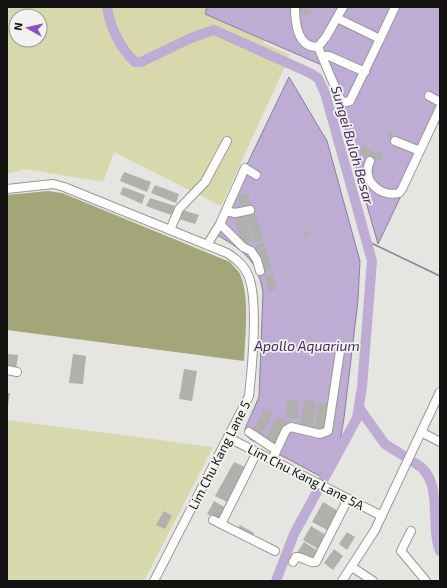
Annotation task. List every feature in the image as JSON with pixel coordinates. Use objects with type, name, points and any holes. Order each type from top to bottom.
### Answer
[{"type":"street","points":[[295,7],[297,31],[303,41],[312,47],[318,47]]},
{"type":"street","points":[[318,47],[343,7]]},
{"type":"street","points":[[318,47],[341,101],[350,101],[395,7]]},
{"type":"street","points":[[337,18],[380,39]]},
{"type":"street","points":[[323,56],[329,56],[365,72]]},
{"type":"street","points":[[429,96],[440,102]]},
{"type":"street","points":[[370,161],[367,175],[369,182],[379,189],[395,194],[402,190],[440,108]]},
{"type":"street","points":[[170,230],[179,209],[206,182],[227,141]]},
{"type":"street","points":[[395,141],[420,151]]},
{"type":"street","points":[[207,244],[220,224],[245,168],[256,175]]},
{"type":"street","name":"Lim Chu Kang Lane 5","points":[[7,189],[53,184],[64,187],[207,244],[236,259],[248,275],[252,287],[252,368],[249,396],[229,438],[154,581]]},
{"type":"street","points":[[226,211],[235,213],[250,210]]},
{"type":"street","points":[[220,224],[243,247],[251,251],[257,260],[260,271]]},
{"type":"street","points":[[272,460],[286,430],[291,427],[320,434],[328,431],[340,351]]},
{"type":"street","points":[[7,370],[17,372]]},
{"type":"street","points":[[342,581],[382,516],[440,392]]},
{"type":"street","points":[[249,432],[276,450]]},
{"type":"street","points":[[421,432],[440,442]]},
{"type":"street","name":"Lim Chu Kang Lane 5A","points":[[229,438],[382,516]]},
{"type":"street","points":[[221,524],[257,452]]},
{"type":"street","points":[[294,562],[299,556],[312,563],[316,562],[348,499]]},
{"type":"street","points":[[213,520],[275,551]]},
{"type":"street","points":[[410,531],[402,548],[402,554],[426,581]]},
{"type":"street","points":[[352,567],[373,581]]},
{"type":"green space","points":[[7,7],[282,7],[263,43],[290,55],[221,206],[114,152],[103,182],[25,169],[7,174]]},
{"type":"green space","points":[[48,191],[62,193],[230,262],[240,274],[245,294],[246,317],[244,361],[7,330],[7,195]]},
{"type":"green space","points":[[7,420],[213,447],[144,581],[7,581]]},
{"type":"water","points":[[207,7],[440,7],[440,124],[436,123],[378,244],[343,121],[324,66],[205,14]]},
{"type":"water","name":"Apollo Aquarium","points":[[289,77],[327,141],[360,261],[358,300],[340,442],[320,476],[250,439],[246,435],[245,429],[259,397],[263,292],[257,271],[247,256],[214,233]]},
{"type":"building","points":[[300,7],[312,11],[308,17],[298,11]]},
{"type":"building","points":[[388,132],[393,133],[393,137],[387,136]]},
{"type":"building","points":[[364,146],[377,154],[379,152],[383,154],[380,161],[377,159],[375,163],[360,153]]},
{"type":"building","points":[[124,172],[151,182],[147,192],[120,181]]},
{"type":"building","points":[[155,185],[179,194],[176,203],[151,193]]},
{"type":"building","points":[[123,187],[145,195],[142,204],[120,194]]},
{"type":"building","points":[[248,193],[252,208],[242,210],[238,195]]},
{"type":"building","points":[[150,198],[175,206],[171,215],[146,206]]},
{"type":"building","points":[[183,210],[199,215],[195,224],[179,219]]},
{"type":"building","points":[[255,212],[264,240],[254,242],[246,217]]},
{"type":"building","points":[[244,214],[252,242],[242,245],[235,219]]},
{"type":"building","points":[[308,230],[310,236],[304,238],[302,232]]},
{"type":"building","points":[[264,243],[272,269],[262,271],[255,246]]},
{"type":"building","points":[[273,274],[277,289],[269,292],[264,275]]},
{"type":"building","points":[[7,354],[18,355],[16,369],[7,368]]},
{"type":"building","points":[[73,354],[86,356],[83,384],[69,383]]},
{"type":"building","points":[[184,369],[197,371],[192,401],[179,399]]},
{"type":"building","points":[[7,393],[10,393],[8,406],[7,406]]},
{"type":"building","points":[[287,400],[299,401],[298,419],[286,418]]},
{"type":"building","points":[[304,400],[316,402],[312,429],[299,427]]},
{"type":"building","points":[[319,403],[330,405],[326,431],[314,429]]},
{"type":"building","points":[[264,409],[273,414],[260,438],[251,433]]},
{"type":"building","points":[[277,417],[287,422],[274,445],[265,440]]},
{"type":"building","points":[[234,462],[245,467],[227,502],[215,496]]},
{"type":"building","points":[[214,501],[226,508],[219,520],[207,514]]},
{"type":"building","points":[[323,502],[340,512],[329,531],[312,522]]},
{"type":"building","points":[[164,511],[172,516],[165,529],[156,525]]},
{"type":"building","points":[[240,525],[254,533],[252,538],[237,530]]},
{"type":"building","points":[[311,526],[326,535],[318,549],[303,540]]},
{"type":"building","points":[[347,532],[355,537],[347,550],[339,544]]},
{"type":"building","points":[[304,542],[318,551],[312,561],[297,553]]},
{"type":"building","points":[[334,549],[343,556],[333,570],[324,563]]},
{"type":"waterway","name":"Sungei Buloh Besar","points":[[107,7],[108,15],[116,37],[135,62],[141,62],[191,38],[214,30],[310,73],[318,78],[325,93],[372,261],[362,387],[357,418],[294,534],[276,581]]},
{"type":"waterway","points":[[367,241],[440,276]]},
{"type":"waterway","name":"Sungei Buloh Besar","points":[[359,408],[385,444],[404,456]]},
{"type":"waterway","name":"Sungei Buloh Besar","points":[[415,463],[424,470],[430,480],[435,503],[437,540],[440,551]]}]
